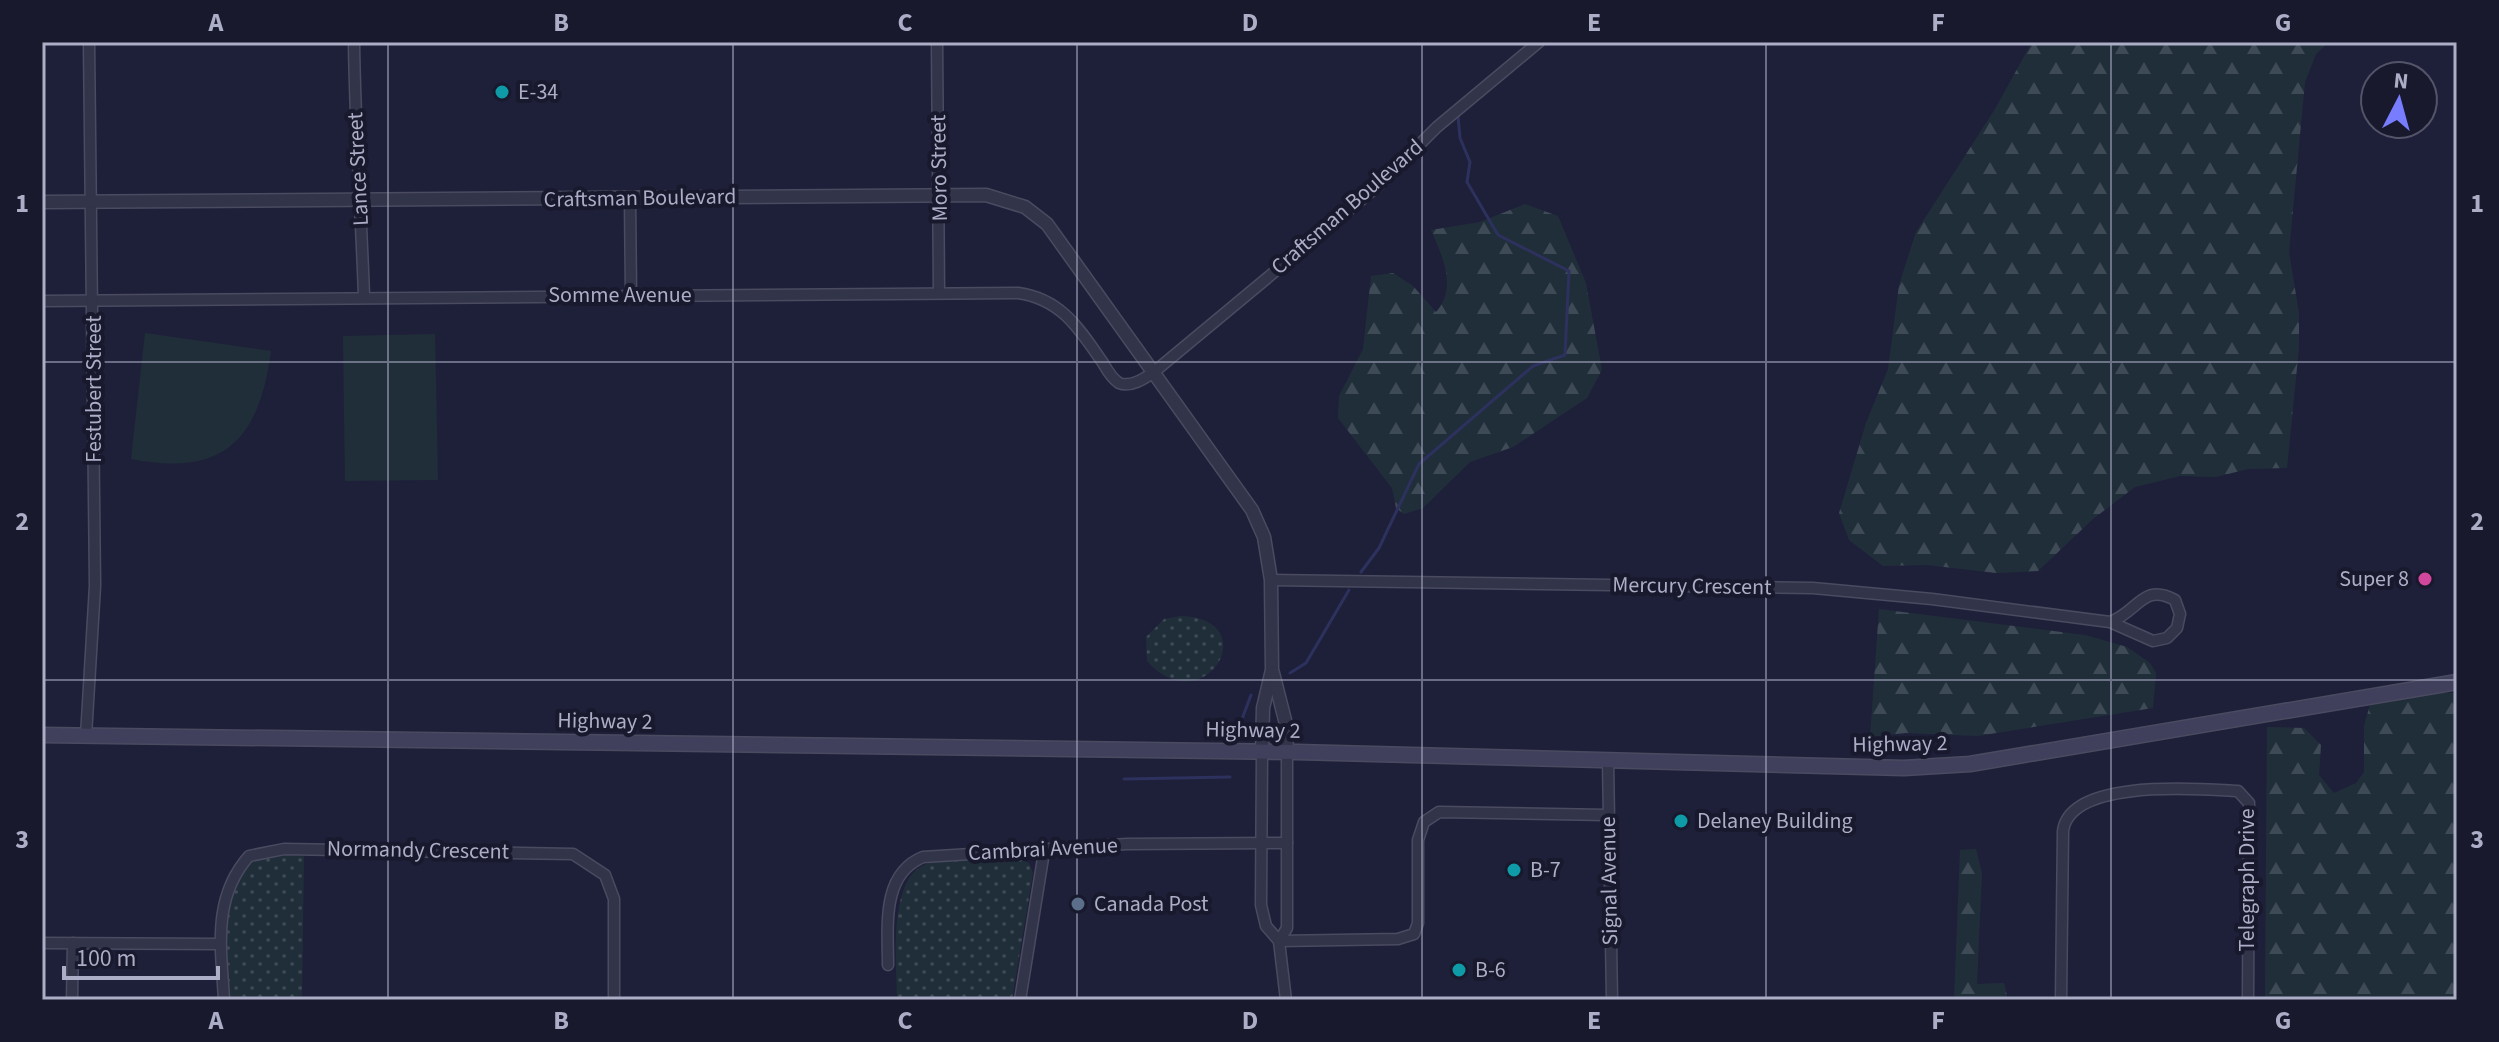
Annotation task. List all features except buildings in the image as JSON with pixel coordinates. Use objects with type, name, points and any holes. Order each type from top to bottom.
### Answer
[{"type":"main road","name":"Highway 2","points":[[42,735],[1287,752],[1904,768],[1970,764],[2457,682]]},
{"type":"street","name":"Festubert Street","points":[[86,736],[95,611],[89,42]]},
{"type":"street","name":"Lance Street","points":[[354,42],[364,296]]},
{"type":"street","name":"Moro Street","points":[[937,42],[939,293]]},
{"type":"street","name":"Craftsman Boulevard","points":[[1154,372],[1379,185],[1437,127],[1539,42]]},
{"type":"street","name":"Craftsman Boulevard","points":[[42,202],[939,195],[999,197],[1037,214],[1252,510],[1264,537],[1271,580],[1272,670],[1263,708],[1262,752]]},
{"type":"street","points":[[630,198],[631,295]]},
{"type":"street","name":"Somme Avenue","points":[[42,301],[1018,293],[1047,300],[1072,319],[1119,382],[1141,381],[1154,372]]},
{"type":"street","name":"Mercury Crescent","points":[[1271,580],[1813,588],[1932,599],[2110,622],[2153,641],[2167,638],[2177,628],[2180,614],[2175,600],[2162,592],[2148,594],[2124,617],[2110,622]]},
{"type":"street","name":"Craftsman Boulevard","points":[[1272,670],[1284,713],[1287,752]]},
{"type":"street","points":[[1262,752],[1261,905],[1266,926],[1279,941],[1286,1000]]},
{"type":"street","points":[[1279,941],[1287,928],[1287,752]]},
{"type":"street","name":"Signal Avenue","points":[[1608,761],[1612,1000]]},
{"type":"street","name":"Telegraph Drive","points":[[2061,1000],[2063,831],[2067,816],[2079,805],[2107,795],[2171,790],[2235,790],[2248,800],[2248,1000]]},
{"type":"street","points":[[1279,941],[1398,939],[1414,934],[1418,923],[1418,840],[1424,822],[1439,812],[1607,815]]},
{"type":"street","name":"Cambrai Avenue","points":[[888,965],[893,886],[898,875],[914,861],[931,855],[1044,852],[1127,844],[1287,843]]},
{"type":"street","name":"Normandy Crescent","points":[[224,1000],[220,944],[228,882],[249,856],[267,851],[573,854],[605,875],[614,899],[614,1000]]},
{"type":"street","points":[[1020,1000],[1044,852]]},
{"type":"street","points":[[42,943],[220,944]]},
{"type":"street","points":[[72,1000],[73,943]]},
{"type":"green space","points":[[2032,42],[2329,42],[2316,54],[2305,82],[2289,252],[2299,313],[2299,348],[2287,468],[2248,469],[2216,477],[2180,476],[2135,487],[2093,519],[2038,571],[1996,573],[1927,565],[1883,566],[1849,540],[1839,513],[1866,423],[1888,369],[1899,285],[1916,232],[1995,109]]},
{"type":"green space","points":[[1525,204],[1558,216],[1586,283],[1602,370],[1587,398],[1513,447],[1470,462],[1423,508],[1404,514],[1396,508],[1392,488],[1338,418],[1339,396],[1363,349],[1371,276],[1393,273],[1413,286],[1436,312],[1443,303],[1447,282],[1431,230],[1480,222]]},
{"type":"green space","points":[[145,333],[271,351],[257,408],[246,429],[231,445],[213,456],[190,462],[131,459]]},
{"type":"green space","points":[[435,334],[438,480],[345,481],[343,336]]},
{"type":"green space","points":[[1879,609],[2085,635],[2127,647],[2150,663],[2156,673],[2153,708],[1978,736],[1906,733],[1870,737]]},
{"type":"green space","points":[[1181,616],[1207,621],[1220,633],[1223,648],[1218,664],[1205,676],[1188,681],[1168,678],[1147,661],[1146,637],[1164,619]]},
{"type":"green space","points":[[2421,693],[2457,693],[2457,1000],[2265,1000],[2267,727],[2304,728],[2321,745],[2319,775],[2334,793],[2356,783],[2364,772],[2364,726],[2371,701]]},
{"type":"green space","points":[[1976,849],[1982,873],[1977,984],[2004,983],[2008,1000],[1954,1000],[1960,850]]},
{"type":"green space","points":[[262,855],[304,856],[302,1000],[228,1000],[226,940],[230,897],[236,879],[247,864]]},
{"type":"green space","points":[[1019,859],[1029,863],[1033,873],[1012,1000],[897,1000],[896,944],[900,901],[906,883],[916,870],[941,861]]},
{"type":"waterway","points":[[1361,572],[1379,548],[1419,464],[1533,366],[1565,355],[1569,271],[1498,235],[1467,182],[1470,162],[1460,138],[1458,116]]},
{"type":"waterway","points":[[1290,673],[1306,663],[1349,590]]},
{"type":"waterway","points":[[1229,736],[1229,731],[1239,727],[1251,695]]},
{"type":"waterway","points":[[1124,779],[1230,777]]},
{"type":"place","name":"E-34","points":[[502,92]]},
{"type":"place","name":"Super 8","points":[[2425,579]]},
{"type":"place","name":"Delaney Building","points":[[1681,821]]},
{"type":"place","name":"B-7","points":[[1514,870]]},
{"type":"place","name":"Canada Post","points":[[1078,904]]},
{"type":"place","name":"B-6","points":[[1459,970]]}]
